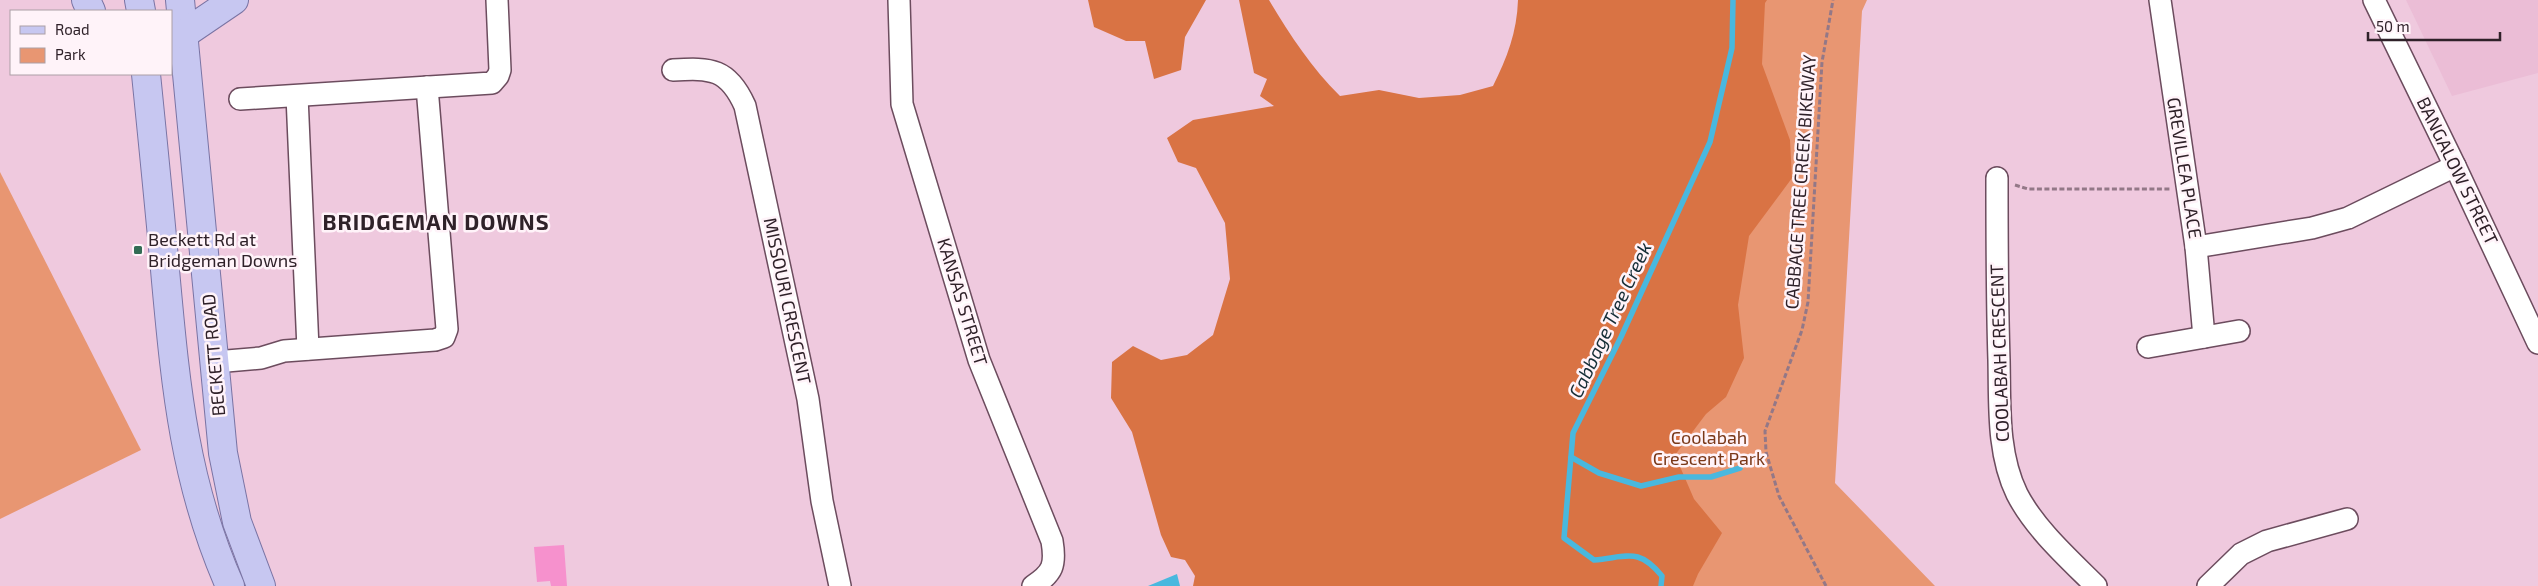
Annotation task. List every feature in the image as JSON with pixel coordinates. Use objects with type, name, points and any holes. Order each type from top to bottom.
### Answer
[{"type":"main road","name":"BECKETT ROAD","points":[[180,0],[223,452],[229,488],[238,522],[261,586]]},
{"type":"main road","points":[[184,34],[234,0]]},
{"type":"main road","points":[[143,76],[173,368],[183,434],[203,515],[230,586]]},
{"type":"street","points":[[240,99],[492,83],[496,80],[500,70],[497,0]]},
{"type":"street","name":"KANSAS STREET","points":[[899,0],[902,104],[979,360],[1052,541],[1055,559],[1047,576],[1033,586]]},
{"type":"street","name":"GREVILLEA PLACE","points":[[2160,0],[2186,189],[2196,247],[2204,337]]},
{"type":"street","name":"BANGALOW STREET","points":[[2374,0],[2456,166],[2538,343]]},
{"type":"street","name":"MISSOURI CRESCENT","points":[[673,70],[714,70],[725,76],[737,89],[745,106],[808,400],[822,502],[840,586]]},
{"type":"street","points":[[215,362],[258,359],[278,352],[435,340],[444,337],[446,333],[427,87]]},
{"type":"street","points":[[297,96],[308,350]]},
{"type":"street","points":[[2196,247],[2312,228],[2348,218],[2456,166]]},
{"type":"street","name":"COOLABAH CRESCENT","points":[[1997,178],[2000,428],[2008,467],[2018,494],[2050,540],[2096,586]]},
{"type":"street","points":[[2148,347],[2239,331]]},
{"type":"street","points":[[2208,586],[2241,554],[2267,541],[2346,519]]},
{"type":"path","name":"CABBAGE TREE CREEK BIKEWAY","points":[[1826,586],[1778,496],[1766,452],[1765,431],[1802,330],[1808,302],[1822,62],[1833,0]]},
{"type":"path","points":[[1997,178],[2028,189],[2186,189]]},
{"type":"shaded area","points":[[1088,0],[1206,0],[1185,37],[1181,70],[1154,79],[1145,41],[1126,41],[1094,27]]},
{"type":"shaded area","points":[[1239,0],[1269,0],[1301,50],[1340,96],[1379,90],[1419,98],[1460,95],[1493,86],[1510,44],[1516,23],[1518,0],[1767,0],[1765,3],[1762,64],[1790,140],[1792,178],[1749,236],[1738,305],[1744,358],[1726,397],[1706,414],[1675,455],[1694,499],[1722,533],[1693,586],[1193,586],[1195,576],[1185,560],[1171,557],[1161,535],[1132,432],[1111,398],[1112,362],[1133,346],[1161,360],[1187,355],[1213,335],[1230,279],[1225,223],[1196,168],[1178,162],[1167,138],[1193,120],[1274,106],[1260,96],[1267,79],[1254,73]]},
{"type":"shaded area","points":[[2406,0],[2538,0],[2538,73],[2452,96]]},
{"type":"green space","name":"Coolabah Crescent Park","points":[[1733,0],[1867,0],[1862,11],[1835,483],[1935,586],[1661,586],[1573,433]]},
{"type":"green space","points":[[0,172],[141,450],[0,519]]},
{"type":"water","points":[[1177,574],[1180,586],[1148,586]]},
{"type":"building","points":[[564,545],[567,586],[551,586],[550,581],[537,582],[534,547]]},
{"type":"waterway","name":"Cabbage Tree Creek","points":[[1661,586],[1662,576],[1654,567],[1639,557],[1624,556],[1594,560],[1564,538],[1573,433],[1621,337],[1710,142],[1732,48],[1733,0]]},
{"type":"waterway","points":[[1571,457],[1599,473],[1641,486],[1679,477],[1711,477],[1740,468]]},
{"type":"place","name":"Beckett Rd at Bridgeman Downs","points":[[138,250]]},
{"type":"district","name":"BRIDGEMAN DOWNS","points":[[436,222]]}]
